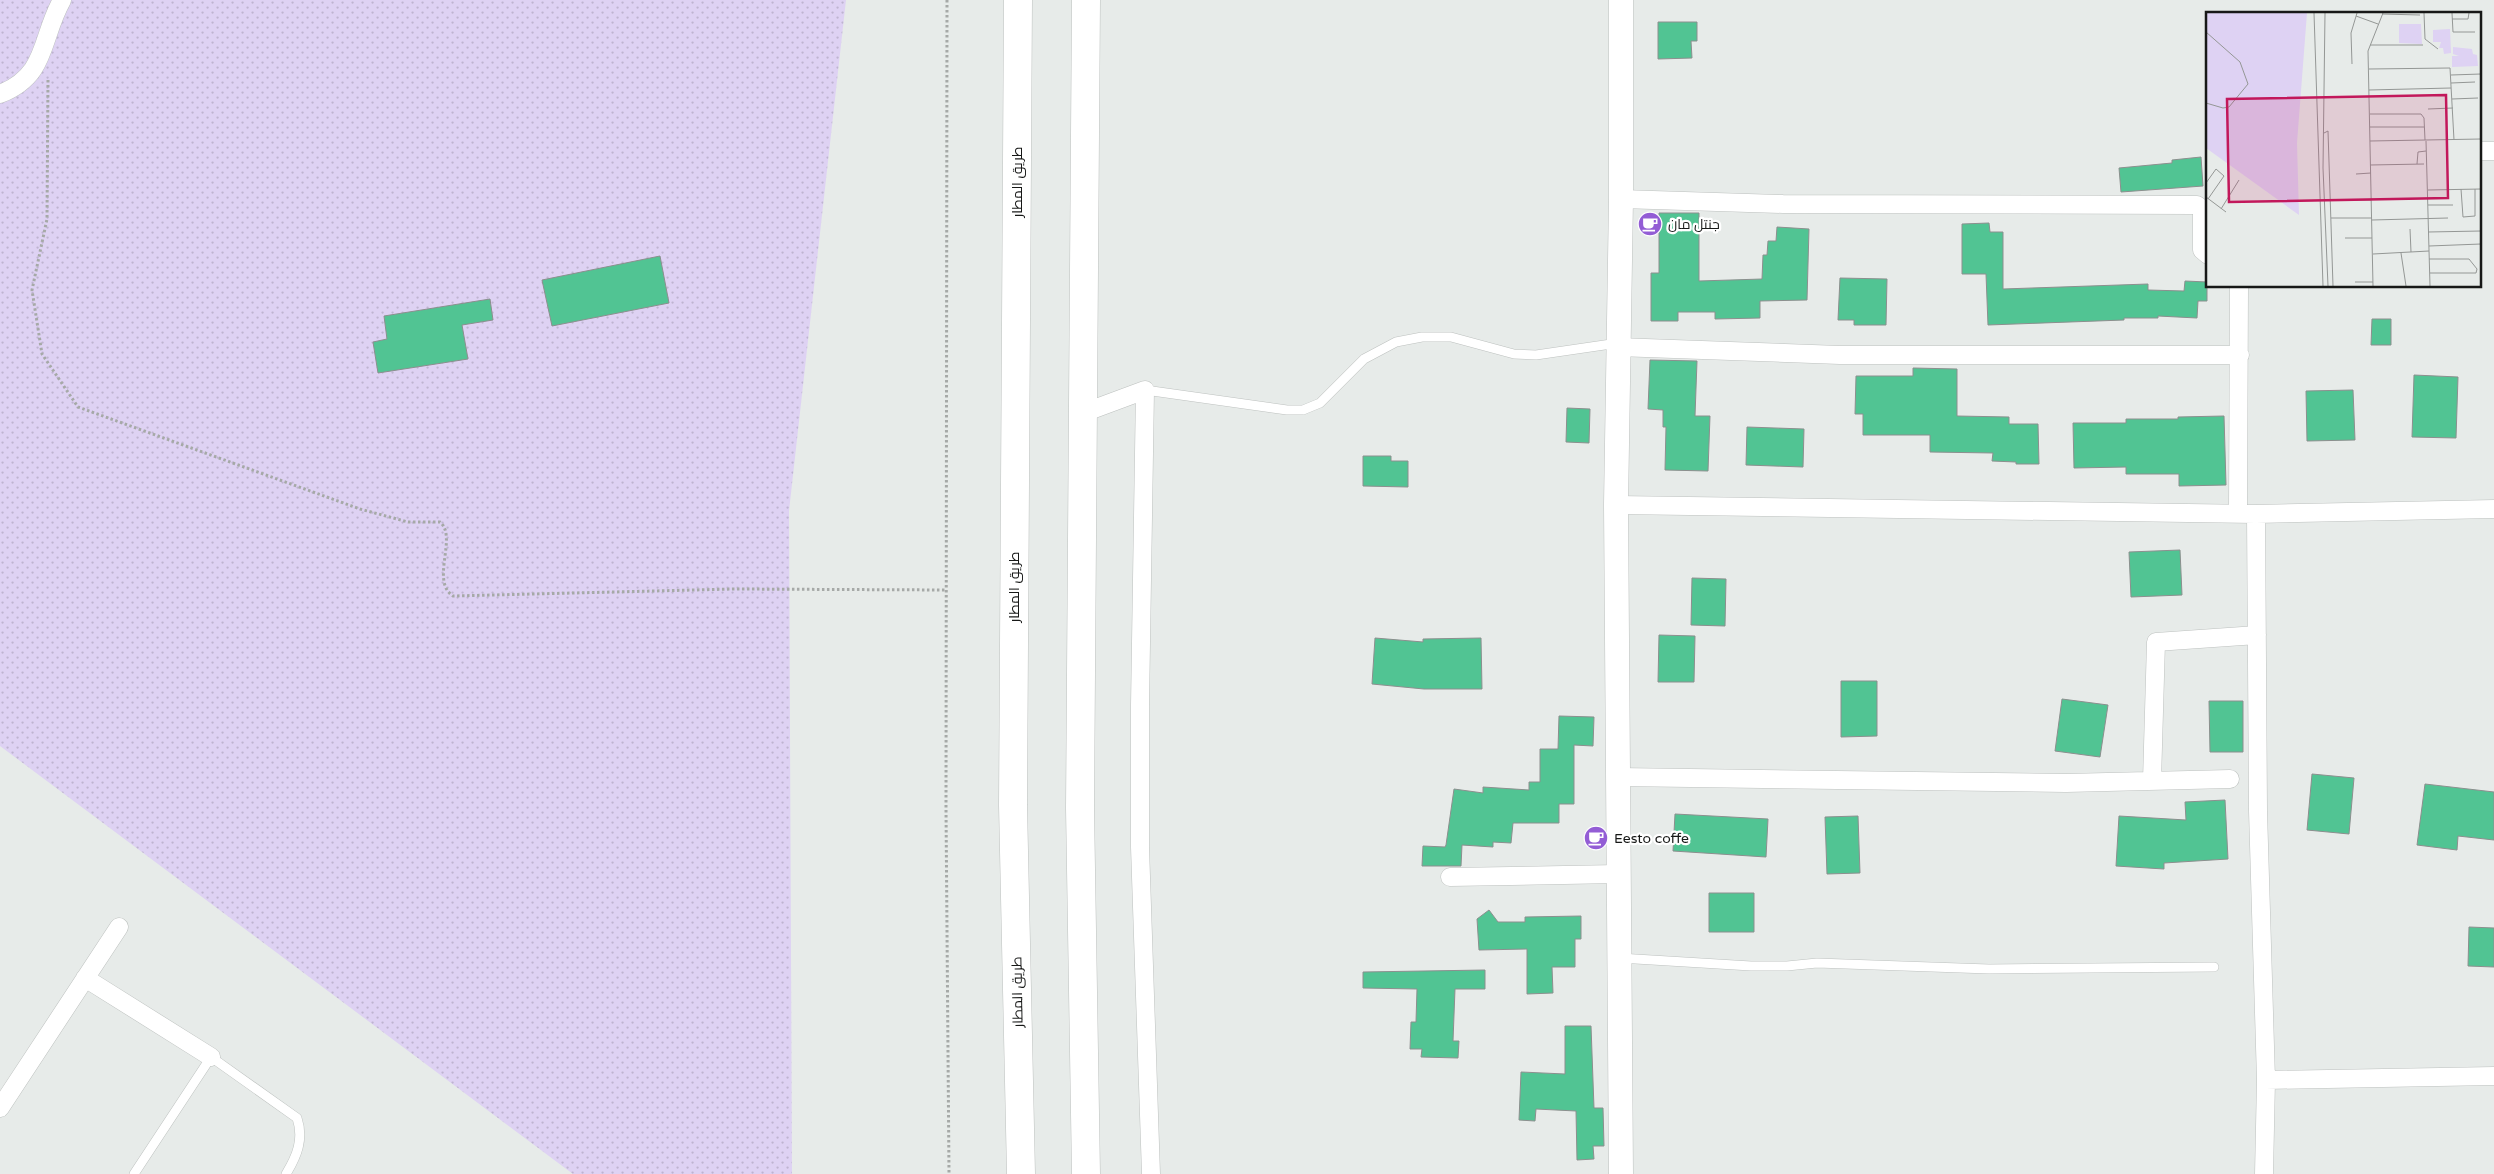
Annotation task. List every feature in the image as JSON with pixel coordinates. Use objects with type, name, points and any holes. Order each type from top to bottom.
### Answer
[{"type":"highway","name":"طريق المطار","points":[[1018,0],[1013,805],[1021,1174]]},
{"type":"highway","points":[[1086,0],[1080,808],[1086,1174]]},
{"type":"street","points":[[0,94],[17,87],[30,76],[62,0]]},
{"type":"street","points":[[1621,0],[1621,199],[1617,345],[1616,505],[1621,1174]]},
{"type":"street","points":[[1621,199],[1783,204],[2197,205],[2202,209],[2202,250],[2206,253]]},
{"type":"street","points":[[2238,512],[2239,288]]},
{"type":"street","points":[[1617,345],[1840,355],[2240,355]]},
{"type":"street","points":[[1083,413],[1145,390],[1140,706],[1140,848],[1152,1174]]},
{"type":"street","points":[[1616,505],[2238,512],[2256,514],[2494,509]]},
{"type":"street","points":[[2256,514],[2258,811],[2266,1080],[2264,1174]]},
{"type":"street","points":[[2152,781],[2156,642],[2257,635]]},
{"type":"street","points":[[1618,777],[2066,783],[2230,779]]},
{"type":"street","points":[[1450,877],[1618,874]]},
{"type":"street","points":[[0,1108],[119,927]]},
{"type":"street","points":[[85,978],[210,1058]]},
{"type":"street","points":[[2266,1080],[2494,1076]]},
{"type":"lane","points":[[1145,390],[1287,410],[1303,410],[1320,403],[1364,359],[1396,342],[1422,337],[1451,337],[1514,354],[1536,355],[1617,345]]},
{"type":"lane","points":[[1619,958],[1750,966],[1787,966],[1817,963],[1989,969],[2214,967]]},
{"type":"lane","points":[[134,1174],[210,1058],[297,1118],[301,1140],[294,1162],[286,1174]]},
{"type":"path","points":[[947,0],[946,590],[949,1174]]},
{"type":"path","points":[[48,72],[47,219],[32,290],[42,354],[78,407],[393,520],[440,522],[444,526],[445,531],[444,584],[448,592],[453,596],[734,590],[946,590]]},
{"type":"shaded area","points":[[0,0],[846,0],[789,511],[792,1174],[573,1174],[0,746]]},
{"type":"building","points":[[1658,22],[1697,22],[1697,41],[1691,41],[1692,58],[1658,59]]},
{"type":"building","points":[[2201,157],[2203,186],[2121,192],[2119,168],[2172,163],[2172,160]]},
{"type":"building","points":[[1659,213],[1699,213],[1699,281],[1762,279],[1763,255],[1767,255],[1768,241],[1776,241],[1777,227],[1809,229],[1807,300],[1760,301],[1760,318],[1715,319],[1715,312],[1678,312],[1678,321],[1651,321],[1651,273],[1659,273]]},
{"type":"building","points":[[1989,223],[1990,232],[2003,232],[2003,289],[2148,284],[2148,290],[2184,291],[2185,281],[2206,282],[2207,301],[2198,301],[2197,318],[2158,316],[2158,318],[2124,318],[2124,320],[1988,325],[1986,274],[1962,274],[1962,224]]},
{"type":"building","points":[[660,256],[669,303],[552,326],[542,280]]},
{"type":"building","points":[[1840,278],[1887,279],[1886,325],[1854,325],[1854,320],[1838,320]]},
{"type":"building","points":[[490,299],[493,320],[462,325],[468,359],[378,373],[373,342],[387,339],[384,316]]},
{"type":"building","points":[[2372,319],[2391,319],[2391,345],[2371,345]]},
{"type":"building","points":[[1650,360],[1697,361],[1695,416],[1710,416],[1708,471],[1665,470],[1666,427],[1663,427],[1663,410],[1648,409]]},
{"type":"building","points":[[1913,368],[1957,369],[1957,416],[2009,417],[2009,424],[2038,424],[2039,464],[1992,461],[1993,453],[1930,452],[1930,435],[1863,435],[1863,414],[1855,414],[1856,376],[1913,376]]},
{"type":"building","points":[[2414,375],[2458,377],[2456,438],[2412,437]]},
{"type":"building","points":[[2353,390],[2355,440],[2307,441],[2306,391]]},
{"type":"building","points":[[1567,408],[1590,409],[1589,443],[1566,442]]},
{"type":"building","points":[[2224,416],[2226,485],[2179,486],[2179,474],[2126,474],[2126,467],[2074,468],[2073,423],[2126,423],[2126,419],[2178,419],[2178,417]]},
{"type":"building","points":[[1747,427],[1804,429],[1803,467],[1746,465]]},
{"type":"building","points":[[1363,456],[1391,456],[1391,461],[1408,461],[1408,487],[1363,486]]},
{"type":"building","points":[[2180,550],[2182,595],[2131,597],[2129,552]]},
{"type":"building","points":[[1692,578],[1726,579],[1725,626],[1691,625]]},
{"type":"building","points":[[1659,635],[1695,636],[1694,682],[1658,682]]},
{"type":"building","points":[[1375,638],[1423,642],[1423,639],[1481,638],[1482,689],[1424,689],[1372,684]]},
{"type":"building","points":[[1841,681],[1877,681],[1877,736],[1841,737]]},
{"type":"building","points":[[2062,699],[2108,705],[2100,757],[2055,751]]},
{"type":"building","points":[[2209,701],[2243,701],[2243,752],[2210,752]]},
{"type":"building","points":[[1559,716],[1594,717],[1593,746],[1574,745],[1574,804],[1559,804],[1559,823],[1513,823],[1511,843],[1493,842],[1493,847],[1462,845],[1461,866],[1422,866],[1423,846],[1445,847],[1446,845],[1454,789],[1483,793],[1483,787],[1529,790],[1529,782],[1540,782],[1540,749],[1558,749]]},
{"type":"building","points":[[2312,774],[2354,778],[2349,834],[2307,830]]},
{"type":"building","points":[[2425,784],[2494,792],[2494,840],[2458,836],[2457,850],[2417,845]]},
{"type":"building","points":[[2225,800],[2228,859],[2164,863],[2164,869],[2116,866],[2119,816],[2186,820],[2185,802]]},
{"type":"building","points":[[1675,814],[1768,819],[1766,857],[1673,851]]},
{"type":"building","points":[[1858,816],[1860,873],[1827,874],[1825,817]]},
{"type":"building","points":[[1709,893],[1754,893],[1754,932],[1709,932]]},
{"type":"building","points":[[1489,910],[1498,922],[1525,922],[1525,917],[1581,916],[1581,939],[1575,939],[1575,967],[1552,967],[1553,993],[1527,994],[1527,949],[1479,950],[1477,919]]},
{"type":"building","points":[[2469,927],[2494,928],[2494,967],[2468,966]]},
{"type":"building","points":[[1485,970],[1485,989],[1455,989],[1453,1041],[1459,1041],[1458,1058],[1421,1057],[1422,1049],[1410,1049],[1411,1022],[1416,1022],[1417,989],[1363,988],[1363,972]]},
{"type":"building","points":[[1565,1026],[1591,1026],[1594,1108],[1603,1108],[1604,1146],[1593,1146],[1594,1159],[1577,1160],[1576,1111],[1536,1109],[1535,1121],[1519,1120],[1521,1072],[1565,1074]]},
{"type":"place","name":"جنتل مان","points":[[1650,224]]},
{"type":"place","name":"Eesto coffe","points":[[1596,838]]}]
